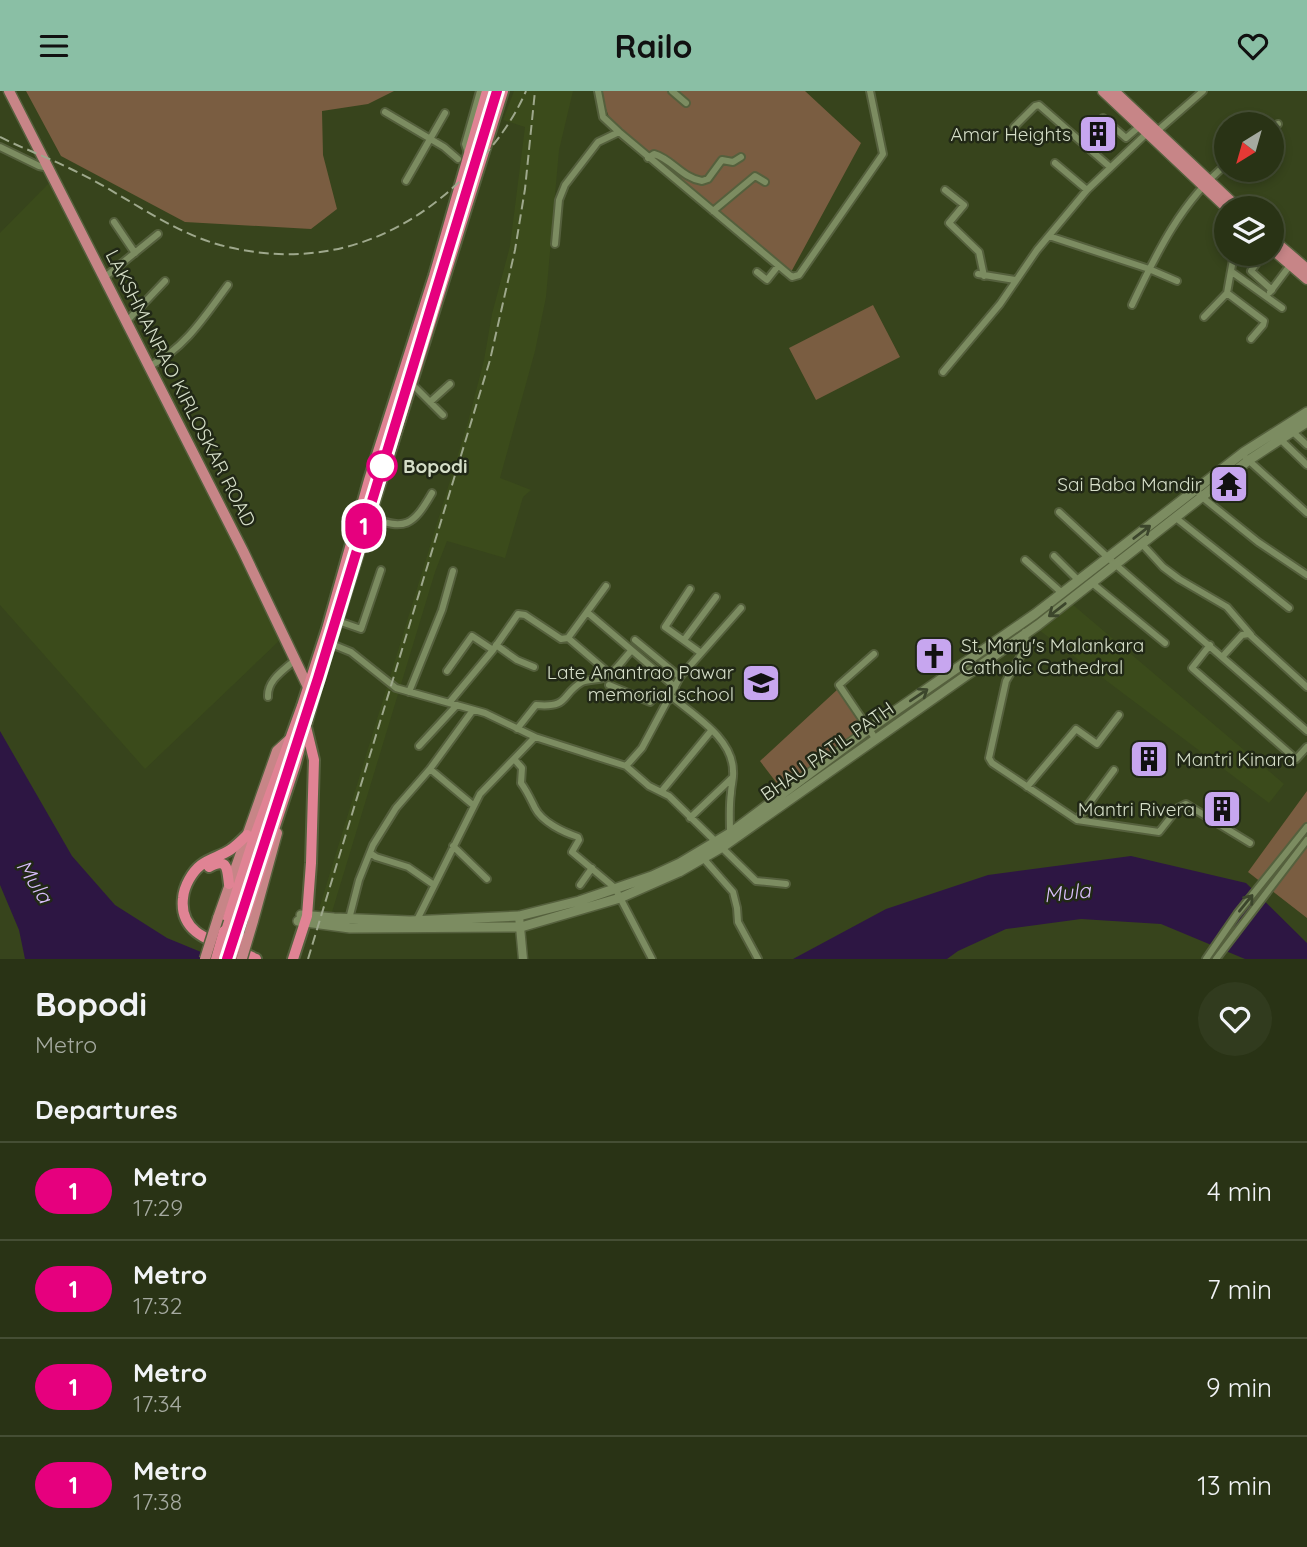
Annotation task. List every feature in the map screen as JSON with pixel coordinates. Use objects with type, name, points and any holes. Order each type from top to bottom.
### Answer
[{"type":"highway","points":[[231,959],[295,766],[306,727],[312,689],[327,643],[372,470],[461,181],[463,157],[487,91]]},
{"type":"highway","points":[[327,643],[338,621],[503,91]]},
{"type":"highway","points":[[461,181],[474,185]]},
{"type":"highway","points":[[216,959],[248,855],[298,716],[312,689]]},
{"type":"highway","points":[[293,959],[311,863],[314,760],[306,727]]},
{"type":"highway","points":[[295,766],[304,766],[314,778]]},
{"type":"highway","points":[[247,835],[232,849],[208,860],[195,871],[184,890],[183,909],[190,927],[196,933],[256,959]]},
{"type":"highway","points":[[229,884],[227,868],[223,864],[218,863],[202,872],[190,895],[189,908],[194,921],[208,933],[242,945],[268,959]]},
{"type":"highway","points":[[286,959],[303,916]]},
{"type":"main road","name":"LAKSHMANRAO KIRLOSKAR ROAD","points":[[9,91],[312,689]]},
{"type":"main road","points":[[1103,91],[1149,130],[1216,196]]},
{"type":"main road","points":[[1114,91],[1149,130]]},
{"type":"main road","points":[[1205,184],[1222,196]]},
{"type":"main road","points":[[1284,249],[1307,269]]},
{"type":"main road","points":[[1284,258],[1307,279]]},
{"type":"main road","name":"BHAU PATIL PATH","points":[[1278,436],[1293,432],[1304,419]]},
{"type":"main road","name":"BHAU PATIL PATH","points":[[303,916],[350,928],[521,927],[620,898],[669,876],[703,858],[730,833],[872,733],[1026,633],[1092,583],[1112,562],[1199,493],[1246,457],[1304,419]]},
{"type":"main road","name":"BHAU PATIL PATH","points":[[303,916],[417,920],[519,916],[551,909],[615,888],[718,845],[1079,580],[1142,544],[1176,518],[1199,493]]},
{"type":"main road","points":[[205,959],[277,751],[289,740]]},
{"type":"main road","points":[[242,959],[278,832],[279,812]]},
{"type":"street","points":[[385,112],[463,157],[480,91]]},
{"type":"street","points":[[598,91],[603,117],[792,277],[799,275],[883,154],[870,91]]},
{"type":"street","points":[[672,91],[686,103]]},
{"type":"street","points":[[943,372],[1000,304],[1015,280],[1087,190],[1149,130],[1203,91]]},
{"type":"street","points":[[1014,128],[1035,106],[1039,106],[1110,167]]},
{"type":"street","points":[[406,181],[445,113]]},
{"type":"street","points":[[1103,118],[1126,138],[1149,130]]},
{"type":"street","points":[[555,244],[559,200],[565,185],[598,142],[619,132]]},
{"type":"street","points":[[0,147],[38,166],[49,168]]},
{"type":"street","points":[[648,157],[652,154],[660,155],[683,174],[702,181],[708,179],[722,160],[733,162],[741,157]]},
{"type":"street","points":[[1055,163],[1087,190]]},
{"type":"street","points":[[713,211],[755,176],[765,182]]},
{"type":"street","points":[[1132,305],[1149,268],[1173,228],[1214,176]]},
{"type":"street","points":[[945,190],[964,205],[949,223],[979,252],[981,275],[1015,280]]},
{"type":"street","points":[[114,222],[135,253]]},
{"type":"street","points":[[105,277],[158,234]]},
{"type":"street","points":[[1049,236],[1149,268],[1177,282]]},
{"type":"street","points":[[1267,297],[1291,264]]},
{"type":"street","points":[[757,272],[767,280],[778,266]]},
{"type":"street","points":[[1204,317],[1227,293],[1233,266]]},
{"type":"street","points":[[1255,266],[1251,271],[1272,290]]},
{"type":"street","points":[[1232,272],[1282,308]]},
{"type":"street","points":[[127,321],[165,281]]},
{"type":"street","points":[[150,366],[184,343],[228,285]]},
{"type":"street","points":[[1227,293],[1264,321],[1264,325],[1251,339]]},
{"type":"street","points":[[412,384],[443,415]]},
{"type":"street","points":[[430,402],[450,384]]},
{"type":"street","points":[[1293,432],[1307,445]]},
{"type":"street","points":[[1278,436],[1307,465]]},
{"type":"street","points":[[1246,457],[1307,513]]},
{"type":"street","points":[[370,517],[394,526],[400,525],[418,514],[432,493]]},
{"type":"street","points":[[1199,493],[1258,542],[1307,575]]},
{"type":"street","points":[[1059,512],[1112,562],[1307,731]]},
{"type":"street","points":[[1176,518],[1289,608]]},
{"type":"street","points":[[1142,544],[1163,567],[1179,579],[1227,607],[1251,635],[1307,687]]},
{"type":"street","points":[[1054,557],[1079,580]]},
{"type":"street","points":[[1025,560],[1062,593]]},
{"type":"street","points":[[338,621],[361,629],[382,570]]},
{"type":"street","points":[[409,692],[442,610],[453,571]]},
{"type":"street","points":[[1092,583],[1165,643]]},
{"type":"street","points":[[568,638],[606,586]]},
{"type":"street","points":[[690,589],[665,627],[702,653]]},
{"type":"street","points":[[684,640],[716,597]]},
{"type":"street","points":[[626,766],[642,748],[680,677],[741,608]]},
{"type":"street","points":[[587,612],[675,687]]},
{"type":"street","points":[[419,746],[520,613],[559,638],[568,638],[610,674]]},
{"type":"street","points":[[1019,625],[1026,633],[1026,646],[1006,681],[989,758],[992,763],[1077,820],[1159,832],[1178,808],[1186,804],[1251,843]]},
{"type":"street","points":[[1223,656],[1242,635],[1251,635]]},
{"type":"street","points":[[446,671],[472,636],[534,667]]},
{"type":"street","points":[[635,640],[680,677]]},
{"type":"street","points":[[327,643],[351,652],[396,688],[473,710],[535,737],[626,766],[649,786],[669,796],[756,881],[786,884]]},
{"type":"street","points":[[1210,645],[1192,668],[1296,759],[1307,747]]},
{"type":"street","points":[[517,729],[536,705],[562,703],[584,681],[605,678],[631,651]]},
{"type":"street","points":[[872,733],[839,685],[874,655]]},
{"type":"street","points":[[268,697],[268,688],[272,681],[295,660]]},
{"type":"street","points":[[609,685],[650,702],[658,694],[670,698],[711,731],[731,757],[733,778],[730,833]]},
{"type":"street","points":[[349,919],[359,880],[370,853],[396,808],[430,769],[473,710]]},
{"type":"street","points":[[1027,787],[1076,729],[1097,744],[1119,715]]},
{"type":"street","points":[[661,792],[711,731]]},
{"type":"street","points":[[417,920],[473,804],[535,737]]},
{"type":"street","points":[[514,759],[522,768],[521,783],[529,792],[537,811],[560,830],[578,837],[572,852],[615,888],[652,959]]},
{"type":"street","points":[[430,769],[473,804]]},
{"type":"street","points":[[1077,820],[1114,770]]},
{"type":"street","points":[[690,818],[733,778]]},
{"type":"street","points":[[1206,959],[1237,915],[1307,827]]},
{"type":"street","points":[[1216,959],[1307,840]]},
{"type":"street","points":[[453,846],[487,879]]},
{"type":"street","points":[[370,853],[383,860],[396,861],[434,885]]},
{"type":"street","points":[[703,858],[733,892],[738,922],[758,959]]},
{"type":"street","points":[[580,885],[592,868]]},
{"type":"street","points":[[519,916],[523,959]]},
{"type":"shaded area","points":[[26,91],[394,91],[368,104],[322,111],[323,155],[337,209],[311,229],[185,222],[61,156]]},
{"type":"shaded area","points":[[514,91],[573,91],[559,150],[546,297],[535,351],[500,478],[531,490],[523,497],[505,558],[447,541],[435,572],[332,912],[319,909],[468,422],[510,246],[525,127],[503,120]]},
{"type":"shaded area","points":[[603,91],[805,91],[861,143],[790,274],[616,136],[603,101]]},
{"type":"shaded area","points":[[50,182],[281,639],[145,769],[0,605],[0,233]]},
{"type":"shaded area","points":[[873,305],[900,357],[816,400],[789,348]]},
{"type":"shaded area","points":[[1072,604],[1284,784],[1269,803],[1039,630]]},
{"type":"shaded area","points":[[838,689],[865,728],[782,790],[760,761]]},
{"type":"shaded area","points":[[1307,791],[1307,918],[1248,872]]},
{"type":"water","name":"Mula","points":[[0,731],[72,856],[115,905],[167,938],[218,959],[25,959],[19,930],[0,885]]},
{"type":"water","name":"Mula","points":[[1131,856],[1246,883],[1307,943],[1307,959],[1245,959],[1161,924],[1081,919],[1006,929],[958,951],[947,959],[793,959],[886,909],[988,875]]},
{"type":"railway","points":[[401,406],[497,91]]},
{"type":"railway","points":[[0,137],[91,179],[163,221],[200,238],[256,252],[291,254],[325,251],[357,244],[388,232],[418,215],[446,194],[472,169],[509,123],[526,91]]},
{"type":"railway","points":[[308,959],[490,360],[515,250],[525,189],[535,91]]},
{"type":"railway","points":[[223,959],[315,677],[360,525]]},
{"type":"metro line","name":"1","points":[[227,959],[318,678],[497,91]]},
{"type":"place","name":"Amar Heights","points":[[1098,134]]},
{"type":"place","name":"Bopodi","points":[[382,466]]},
{"type":"place","name":"Sai Baba Mandir","points":[[1229,484]]},
{"type":"place","name":"St. Mary's Malankara Catholic Cathedral","points":[[934,656]]},
{"type":"place","name":"Late Anantrao Pawar memorial school","points":[[761,683]]},
{"type":"place","name":"Mantri Kinara","points":[[1149,759]]},
{"type":"place","name":"Mantri Rivera","points":[[1222,809]]}]
